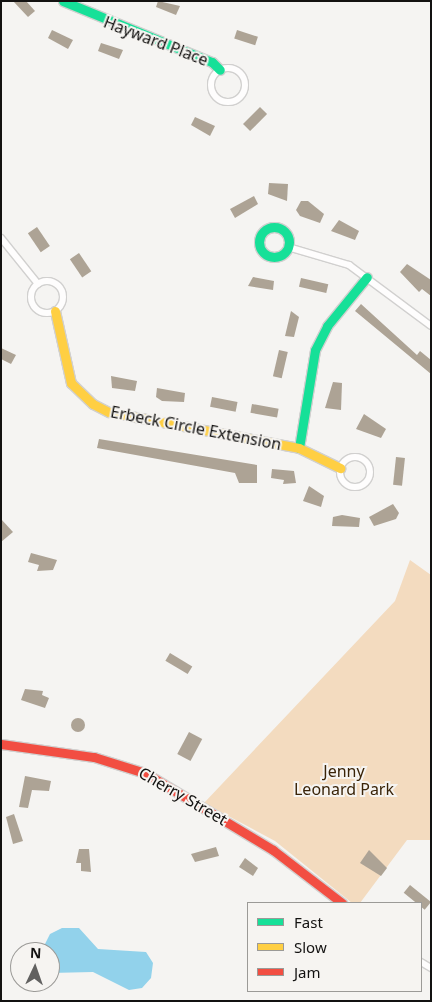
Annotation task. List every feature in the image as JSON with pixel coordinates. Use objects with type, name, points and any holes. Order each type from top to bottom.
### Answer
[{"type":"street","name":"Hayward Place","points":[[63,1],[212,62],[220,70],[234,69],[243,79],[243,92],[233,101],[220,100],[212,90],[212,80],[220,70]]},
{"type":"street","points":[[1,238],[38,284]]},
{"type":"street","points":[[288,247],[349,265],[431,326]]},
{"type":"street","points":[[300,448],[314,350],[326,326],[367,277]]},
{"type":"street","points":[[51,281],[62,290],[62,304],[55,311],[42,312],[34,305],[32,293],[38,284],[51,281]]},
{"type":"street","name":"Erbeck Circle Extension","points":[[55,311],[71,383],[93,404],[137,418],[300,448],[340,468],[348,485],[362,485],[369,478],[370,468],[360,457],[345,460],[340,468]]},
{"type":"street","name":"Cherry Street","points":[[1,744],[94,757],[145,772],[273,850],[341,902]]},
{"type":"green space","name":"Jenny Leonard Park","points":[[410,560],[431,575],[431,840],[407,840],[361,902],[351,902],[275,841],[204,803],[395,601]]},
{"type":"water","points":[[62,928],[79,928],[98,949],[146,952],[153,963],[151,978],[142,988],[129,990],[93,972],[60,973],[60,942],[46,942],[50,934]]},
{"type":"building","points":[[13,1],[26,1],[35,11],[28,17]]},
{"type":"building","points":[[158,1],[180,6],[176,15],[156,7]]},
{"type":"building","points":[[52,30],[73,40],[68,49],[48,38]]},
{"type":"building","points":[[237,30],[258,37],[255,45],[234,39]]},
{"type":"building","points":[[101,43],[123,50],[119,59],[98,51]]},
{"type":"building","points":[[260,107],[267,114],[250,131],[243,124]]},
{"type":"building","points":[[195,117],[215,126],[210,136],[191,125]]},
{"type":"building","points":[[269,183],[288,184],[287,201],[268,194]]},
{"type":"building","points":[[254,196],[258,204],[235,218],[230,209]]},
{"type":"building","points":[[301,201],[308,201],[324,214],[320,223],[300,216],[296,210]]},
{"type":"building","points":[[339,220],[359,231],[355,240],[331,231]]},
{"type":"building","points":[[37,227],[50,246],[41,252],[28,233]]},
{"type":"building","points":[[79,253],[91,271],[82,277],[70,259]]},
{"type":"building","points":[[407,264],[431,280],[431,296],[422,289],[419,292],[400,272]]},
{"type":"building","points":[[253,277],[274,281],[273,290],[248,286]]},
{"type":"building","points":[[301,278],[328,284],[326,293],[299,287]]},
{"type":"building","points":[[361,304],[417,355],[420,351],[431,360],[431,374],[355,311]]},
{"type":"building","points":[[291,311],[299,317],[294,337],[285,336]]},
{"type":"building","points":[[1,348],[16,355],[11,364],[1,359]]},
{"type":"building","points":[[279,350],[288,352],[282,378],[273,376]]},
{"type":"building","points":[[111,376],[137,381],[135,391],[112,388]]},
{"type":"building","points":[[333,382],[342,383],[341,410],[325,408]]},
{"type":"building","points":[[157,388],[185,393],[184,402],[162,401],[156,397]]},
{"type":"building","points":[[212,397],[238,402],[236,412],[210,407]]},
{"type":"building","points":[[252,404],[279,409],[277,418],[250,413]]},
{"type":"building","points":[[364,414],[386,429],[381,438],[356,429]]},
{"type":"building","points":[[99,439],[257,465],[257,483],[239,483],[235,473],[97,448]]},
{"type":"building","points":[[396,457],[405,458],[402,486],[393,485]]},
{"type":"building","points":[[272,469],[294,471],[296,483],[283,484],[284,480],[271,478]]},
{"type":"building","points":[[309,486],[324,496],[321,507],[303,501]]},
{"type":"building","points":[[393,504],[399,513],[396,519],[374,526],[369,517]]},
{"type":"building","points":[[342,515],[360,518],[359,527],[332,526],[333,517]]},
{"type":"building","points":[[1,519],[13,532],[1,542]]},
{"type":"building","points":[[31,553],[57,560],[53,570],[37,571],[39,565],[28,562]]},
{"type":"building","points":[[170,653],[192,666],[188,674],[165,661]]},
{"type":"building","points":[[25,689],[43,691],[42,695],[49,698],[45,708],[21,700]]},
{"type":"building","points":[[75,718],[81,718],[85,725],[81,732],[75,732],[71,728],[71,722]]},
{"type":"building","points":[[189,732],[202,739],[191,761],[177,754]]},
{"type":"building","points":[[25,776],[51,781],[49,791],[32,790],[28,808],[19,807]]},
{"type":"building","points":[[14,814],[23,841],[13,844],[6,817]]},
{"type":"building","points":[[216,847],[219,856],[195,862],[191,854]]},
{"type":"building","points":[[79,849],[89,849],[91,872],[81,871],[81,863],[76,863]]},
{"type":"building","points":[[369,850],[387,868],[381,876],[360,863]]},
{"type":"building","points":[[245,858],[258,868],[253,876],[239,867]]},
{"type":"building","points":[[410,885],[431,902],[425,910],[422,908],[422,902],[415,902],[404,893]]},
{"type":"traffic: fast","points":[[63,1],[212,62],[220,70]]},
{"type":"traffic: fast","points":[[274,227],[280,228],[288,236],[289,242],[288,248],[280,256],[274,257],[268,256],[260,248],[259,242],[260,236],[268,228],[274,227]]},
{"type":"traffic: fast","points":[[299,448],[315,350],[327,326],[367,277]]},
{"type":"traffic: slow","points":[[55,311],[71,383],[93,404],[109,412],[299,448],[340,468]]},
{"type":"traffic: jam","points":[[1,744],[94,757],[145,773],[273,850],[341,902]]}]
